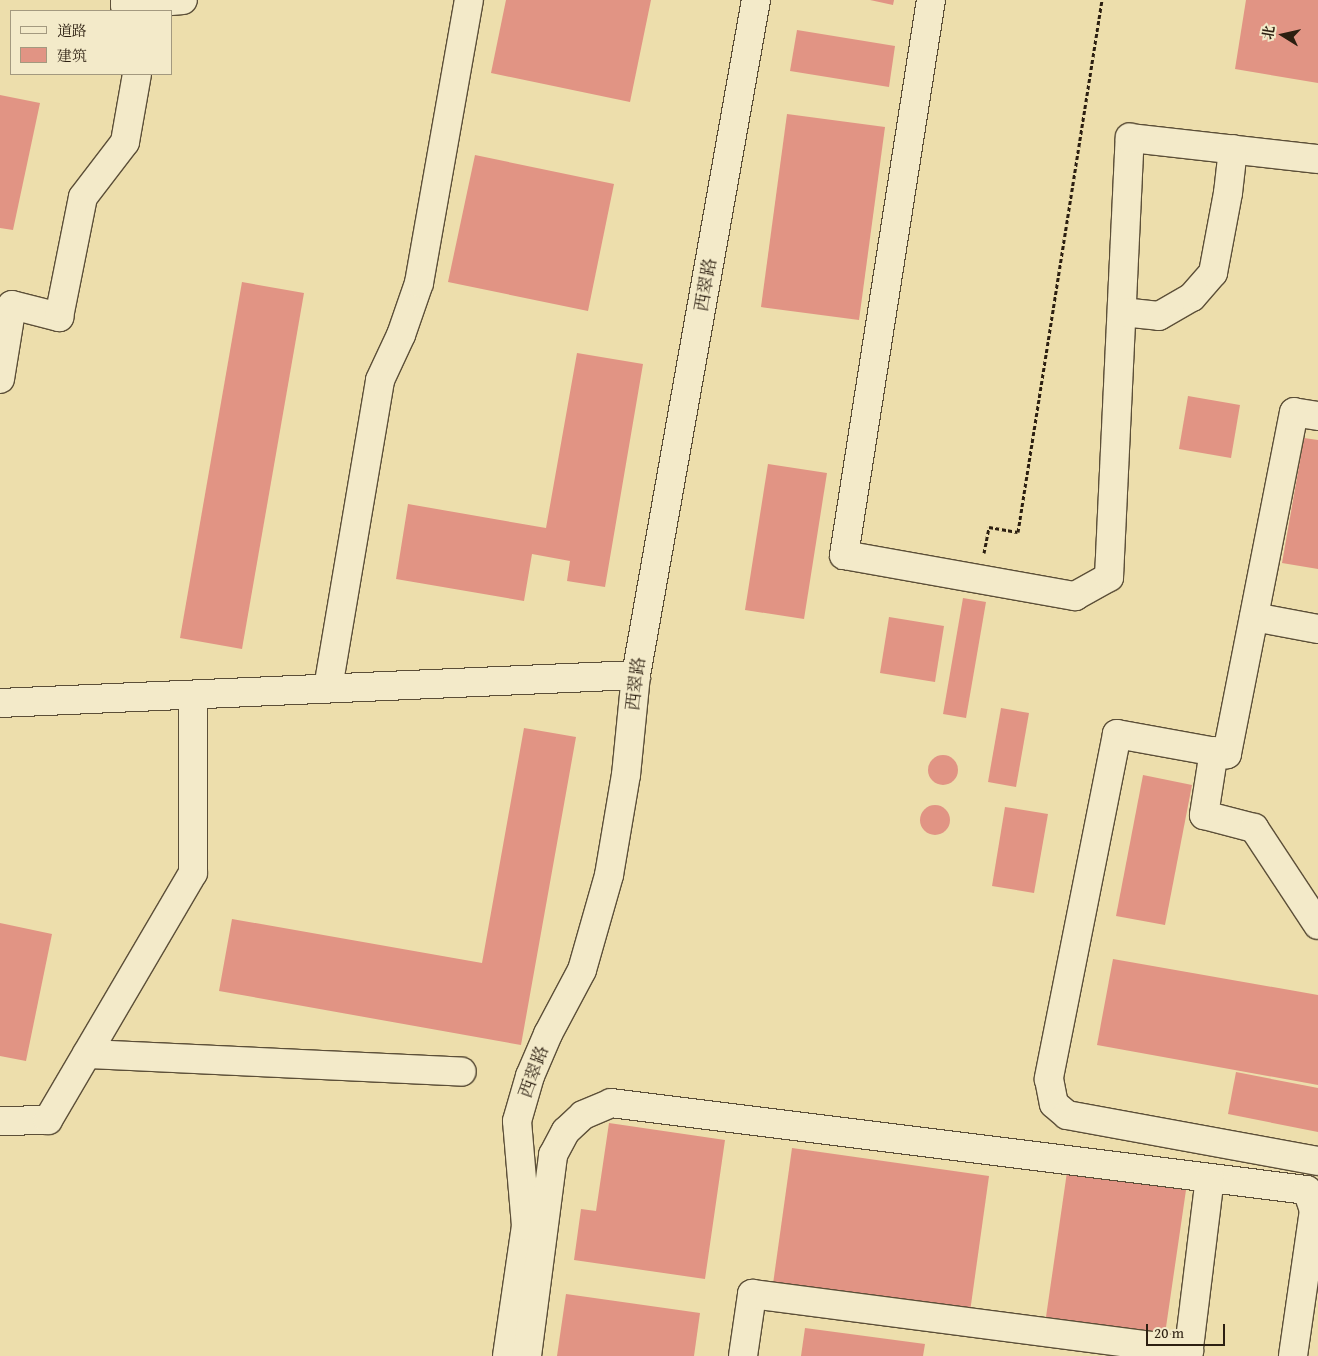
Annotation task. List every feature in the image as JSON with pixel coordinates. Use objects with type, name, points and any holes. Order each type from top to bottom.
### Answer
[{"type":"street","points":[[125,5],[183,0]]},
{"type":"street","points":[[328,688],[380,380],[401,336],[419,283],[469,0]]},
{"type":"street","name":"西翠路","points":[[507,1356],[526,1226],[517,1121],[530,1076],[548,1034],[582,970],[608,875],[626,775],[636,675],[756,0]]},
{"type":"street","points":[[932,0],[844,555],[1074,596],[1109,577],[1130,138],[1318,159]]},
{"type":"street","points":[[0,378],[12,305],[59,317],[83,197],[125,142],[137,75]]},
{"type":"street","points":[[1122,312],[1159,316],[1192,297],[1213,273],[1228,193],[1233,149]]},
{"type":"street","points":[[1318,416],[1294,412],[1226,754],[1117,734],[1049,1079],[1054,1104],[1067,1115],[1318,1161]]},
{"type":"street","points":[[1254,617],[1318,629]]},
{"type":"street","points":[[0,703],[636,675]]},
{"type":"street","points":[[0,1121],[48,1120],[193,873],[193,695]]},
{"type":"street","points":[[1214,752],[1204,815],[1254,828],[1318,925]]},
{"type":"street","points":[[87,1054],[462,1072]]},
{"type":"street","points":[[527,1356],[553,1155],[566,1131],[583,1115],[611,1103],[1307,1190],[1314,1210],[1293,1356]]},
{"type":"street","points":[[743,1356],[752,1294],[1188,1354],[1210,1178]]},
{"type":"path","points":[[979,579],[989,527],[1018,532],[1102,0]]},
{"type":"building","points":[[506,0],[651,0],[630,102],[491,73]]},
{"type":"building","points":[[870,0],[894,0],[893,5]]},
{"type":"building","points":[[1246,0],[1318,0],[1318,83],[1235,69]]},
{"type":"building","points":[[797,30],[895,46],[889,87],[790,71]]},
{"type":"building","points":[[0,95],[40,103],[13,230],[0,228]]},
{"type":"building","points":[[787,114],[885,127],[859,320],[761,307]]},
{"type":"building","points":[[475,155],[614,184],[588,311],[448,282]]},
{"type":"building","points":[[242,282],[304,293],[242,649],[180,638]]},
{"type":"building","points":[[577,353],[643,364],[605,587],[567,581],[570,561],[532,554],[524,601],[396,579],[408,504],[546,528]]},
{"type":"building","points":[[1188,396],[1240,405],[1231,458],[1179,449]]},
{"type":"building","points":[[1304,438],[1318,440],[1318,569],[1282,563]]},
{"type":"building","points":[[768,464],[827,473],[804,619],[745,610]]},
{"type":"building","points":[[963,598],[986,602],[966,718],[943,714]]},
{"type":"building","points":[[889,617],[944,626],[935,682],[880,673]]},
{"type":"building","points":[[1001,708],[1029,713],[1016,787],[988,782]]},
{"type":"building","points":[[524,728],[576,737],[521,1045],[219,991],[232,919],[482,963]]},
{"type":"building","points":[[943,755],[954,759],[958,770],[954,781],[943,785],[932,781],[928,770],[932,759]]},
{"type":"building","points":[[1143,775],[1192,785],[1165,925],[1116,916]]},
{"type":"building","points":[[935,805],[946,809],[950,820],[946,831],[935,835],[924,831],[920,820],[924,809]]},
{"type":"building","points":[[1005,807],[1048,814],[1034,893],[992,886]]},
{"type":"building","points":[[0,923],[52,934],[26,1061],[0,1056]]},
{"type":"building","points":[[1113,959],[1318,995],[1318,1085],[1097,1045]]},
{"type":"building","points":[[1236,1072],[1318,1088],[1318,1132],[1228,1114]]},
{"type":"building","points":[[609,1123],[725,1140],[705,1279],[574,1260],[581,1209],[596,1211]]},
{"type":"building","points":[[792,1148],[989,1176],[969,1319],[772,1291]]},
{"type":"building","points":[[1067,1172],[1186,1190],[1165,1334],[1046,1317]]},
{"type":"building","points":[[566,1294],[700,1313],[694,1356],[557,1356]]},
{"type":"building","points":[[805,1328],[925,1344],[923,1356],[801,1356]]}]
